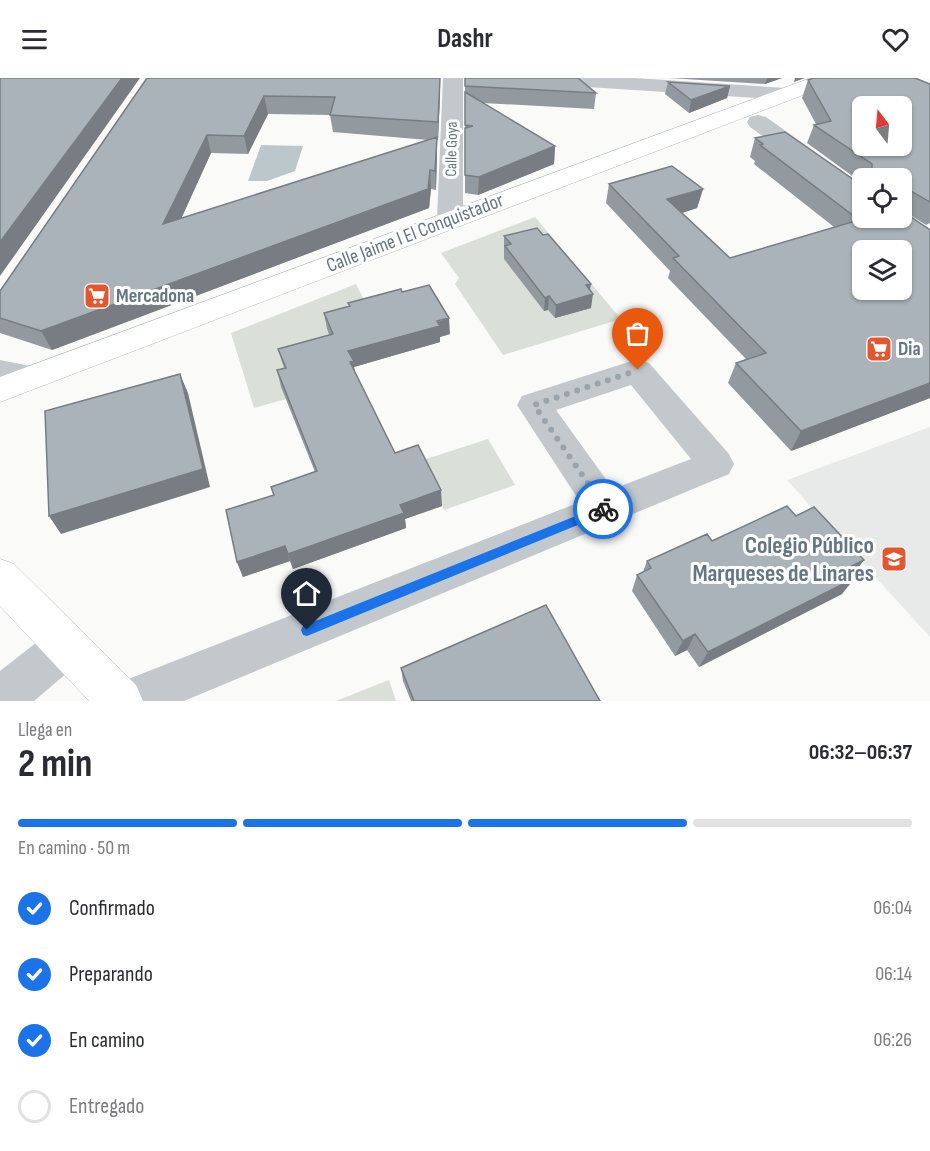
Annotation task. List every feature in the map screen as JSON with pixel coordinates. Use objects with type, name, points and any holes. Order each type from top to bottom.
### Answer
[{"type":"street","name":"Calle Goya","points":[[450,219],[453,78]]},
{"type":"street","points":[[542,78],[786,94]]},
{"type":"street","name":"Calle Jaime I El Conquistador","points":[[0,390],[830,78]]},
{"type":"street","points":[[758,122],[852,189]]},
{"type":"street","points":[[129,701],[716,464],[638,370],[534,405],[605,508]]},
{"type":"street","points":[[0,372],[10,376],[35,377]]},
{"type":"street","points":[[0,577],[120,701]]},
{"type":"street","points":[[0,700],[66,646]]},
{"type":"shaded area","points":[[261,145],[303,146],[295,171],[267,181],[248,181]]},
{"type":"shaded area","points":[[535,217],[621,319],[503,355],[455,284],[459,278],[441,253]]},
{"type":"shaded area","points":[[356,284],[371,314],[327,330],[336,350],[283,365],[290,384],[281,387],[286,399],[254,408],[231,333]]},
{"type":"shaded area","name":"Colegio Público Marqueses de Linares","points":[[930,427],[930,637],[787,480]]},
{"type":"shaded area","points":[[488,439],[515,485],[444,510],[420,461]]},
{"type":"shaded area","points":[[389,680],[396,701],[336,701]]},
{"type":"building","points":[[0,78],[122,78],[0,242]]},
{"type":"building","points":[[147,78],[440,78],[438,122],[330,115],[335,97],[264,96],[244,136],[207,135],[163,224],[437,137],[435,171],[430,170],[428,189],[41,331],[0,318],[0,291]]},
{"type":"building","points":[[465,78],[578,78],[596,93],[465,86]]},
{"type":"building","points":[[814,78],[915,78],[930,84],[930,202],[912,192],[912,168],[872,168],[872,164],[860,156],[912,156],[912,96],[852,96],[852,151],[814,125],[831,121],[808,80]]},
{"type":"building","points":[[668,82],[730,86],[691,100]]},
{"type":"building","points":[[465,92],[555,146],[479,177],[465,175],[465,128],[473,126],[465,125]]},
{"type":"building","points":[[785,132],[852,178],[852,215],[760,145],[763,144],[755,138]]},
{"type":"building","points":[[672,166],[703,189],[667,199],[730,258],[852,222],[852,228],[912,228],[912,218],[930,230],[930,383],[801,431],[736,363],[766,353],[673,258],[679,256],[609,184]]},
{"type":"building","points":[[537,228],[543,235],[548,234],[591,284],[586,285],[593,294],[556,305],[549,296],[545,298],[505,246],[511,244],[504,236]]},
{"type":"building","points":[[429,285],[449,318],[437,321],[440,326],[348,351],[354,361],[350,362],[395,453],[418,445],[441,490],[400,505],[404,513],[288,554],[285,546],[237,562],[226,510],[274,495],[271,487],[317,471],[277,370],[286,368],[278,349],[333,334],[324,313],[350,306],[348,303],[401,289],[402,292]]},
{"type":"building","points":[[180,374],[203,469],[49,516],[45,411]]},
{"type":"building","points":[[787,506],[796,516],[814,507],[864,560],[846,569],[855,578],[708,652],[695,634],[683,641],[637,575],[651,568],[647,561],[707,534],[712,541]]},
{"type":"building","points":[[546,605],[600,701],[414,701],[401,668]]},
{"type":"way so far","points":[[603,509],[605,508],[534,405],[638,370]]},
{"type":"place","name":"Mercadona","points":[[97,296]]},
{"type":"place","name":"Dia","points":[[879,349]]},
{"type":"place","name":"Colegio Público Marqueses de Linares","points":[[894,559]]},
{"type":"route","points":[[307,630],[603,509]]}]
